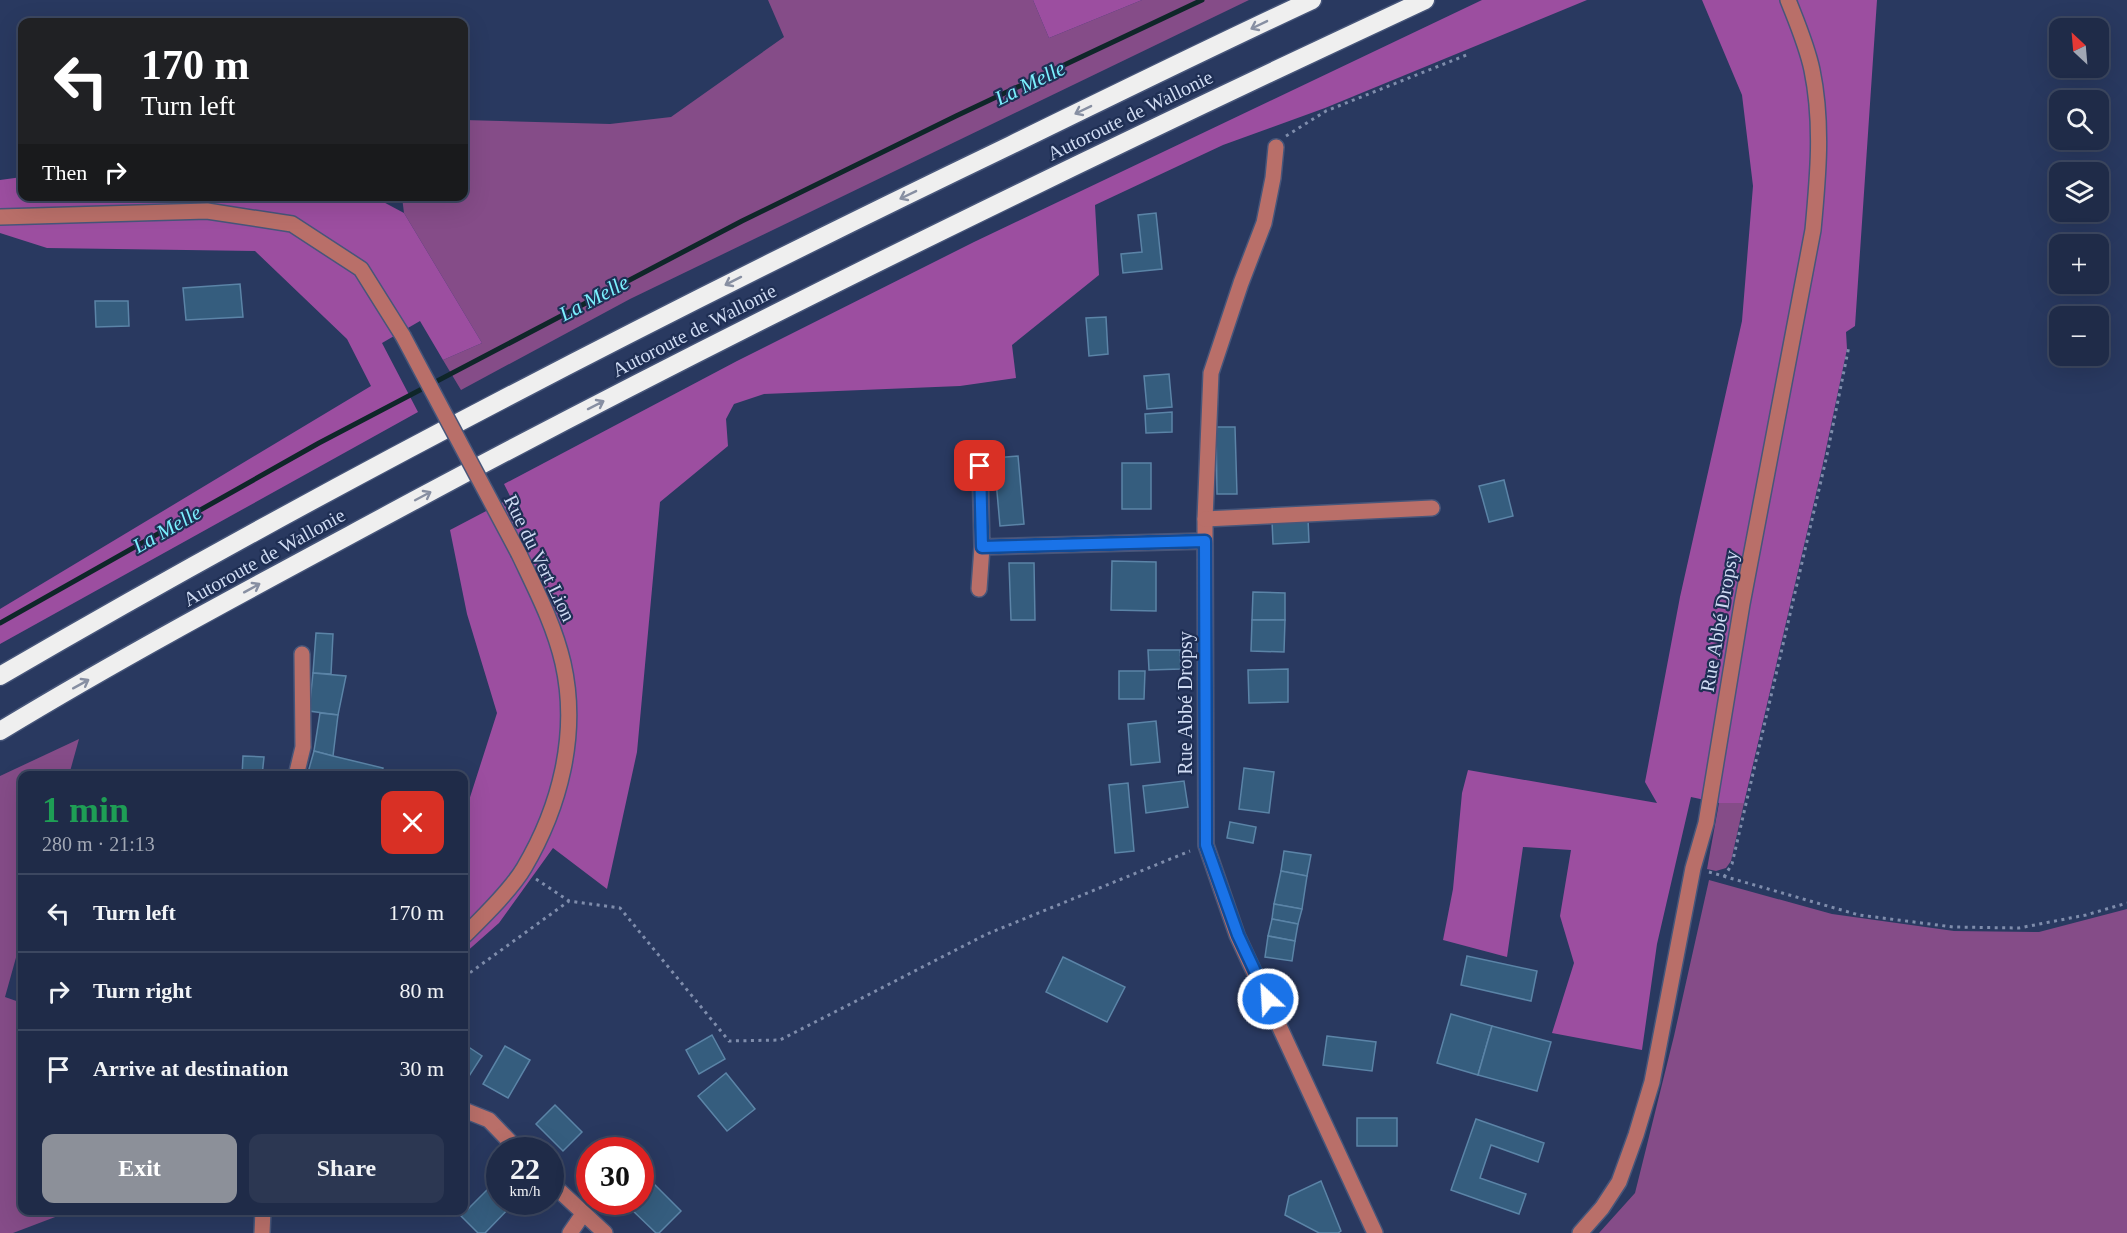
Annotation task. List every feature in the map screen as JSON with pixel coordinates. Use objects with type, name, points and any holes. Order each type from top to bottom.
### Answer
[{"type":"highway","name":"Autoroute de Wallonie","points":[[0,676],[263,527],[517,390],[844,226],[1312,0]]},
{"type":"highway","name":"Autoroute de Wallonie","points":[[0,731],[279,573],[532,437],[865,268],[1425,0]]},
{"type":"street","name":"Rue Abbé Dropsy","points":[[1580,1233],[1602,1208],[1619,1182],[1652,1082],[1693,868],[1706,823],[1742,604],[1813,230],[1818,190],[1818,133],[1812,70],[1788,0]]},
{"type":"street","name":"Rue Abbé Dropsy","points":[[1276,147],[1273,178],[1264,223],[1211,373],[1205,519],[1206,845],[1238,935],[1375,1233]]},
{"type":"street","name":"Rue du Vert Lion","points":[[0,217],[207,210],[292,224],[361,269],[403,336],[519,554],[548,614],[564,664],[570,725],[564,769],[549,818],[523,870],[468,932]]},
{"type":"street","points":[[979,589],[982,547],[980,466]]},
{"type":"street","points":[[1205,519],[1432,508]]},
{"type":"street","points":[[982,547],[1205,541]]},
{"type":"street","points":[[297,771],[303,747],[302,654]]},
{"type":"street","points":[[468,1112],[489,1120],[505,1137]]},
{"type":"street","points":[[564,1196],[576,1207]]},
{"type":"street","points":[[262,1233],[263,1215]]},
{"type":"street","points":[[570,1233],[582,1215]]},
{"type":"street","points":[[584,1215],[605,1233]]},
{"type":"path","points":[[1276,147],[1289,132],[1326,111],[1470,54]]},
{"type":"path","points":[[1724,877],[1732,864],[1827,455],[1849,346]]},
{"type":"path","points":[[523,870],[569,901],[620,908],[729,1041],[780,1040],[987,934],[1206,845]]},
{"type":"path","points":[[1693,868],[1859,915],[1953,927],[2019,928],[2086,915],[2127,903]]},
{"type":"path","points":[[468,974],[569,901]]},
{"type":"shaded area","points":[[768,0],[1033,0],[1049,38],[1142,0],[1249,0],[630,299],[461,390],[443,360],[482,343],[404,213],[402,201],[468,201],[468,120],[610,124],[671,117],[784,37]]},
{"type":"shaded area","points":[[1033,0],[1142,0],[1049,38]]},
{"type":"shaded area","points":[[1482,0],[1587,0],[1325,108],[1223,145],[1095,205],[1099,275],[1012,345],[1016,378],[960,386],[764,394],[734,404],[726,419],[728,446],[660,502],[637,752],[607,889],[553,848],[499,923],[468,950],[468,804],[497,713],[467,614],[450,530],[511,498],[504,484],[737,361],[974,242]]},
{"type":"shaded area","points":[[1702,0],[1877,0],[1855,326],[1846,332],[1847,349],[1822,468],[1744,803],[1719,803],[1691,797],[1657,944],[1642,1050],[1552,1033],[1574,963],[1560,916],[1571,850],[1523,847],[1507,957],[1443,940],[1453,889],[1462,793],[1468,770],[1657,803],[1645,782],[1680,597],[1742,321],[1753,186],[1742,95]]},
{"type":"shaded area","points":[[18,178],[18,201],[382,201],[404,213],[482,343],[443,360],[420,321],[382,343],[418,412],[0,644],[0,609],[371,386],[347,339],[255,251],[47,248],[0,233],[0,180]]},
{"type":"shaded area","points":[[79,739],[70,771],[18,771],[18,950],[5,997],[18,1002],[18,1215],[60,1215],[13,1233],[0,1233],[0,776]]},
{"type":"shaded area","points":[[1719,803],[1744,803],[1731,861],[1726,868],[1716,871],[1707,869]]},
{"type":"shaded area","points":[[1709,880],[1832,914],[1954,931],[2039,932],[2127,909],[2127,1233],[1599,1233],[1635,1193],[1674,1036]]},
{"type":"building","points":[[1156,213],[1162,269],[1123,273],[1121,254],[1142,252],[1138,215]]},
{"type":"building","points":[[240,284],[243,317],[186,320],[183,288]]},
{"type":"building","points":[[95,301],[128,301],[129,326],[96,327]]},
{"type":"building","points":[[1106,317],[1108,354],[1089,356],[1086,318]]},
{"type":"building","points":[[1169,374],[1172,407],[1147,409],[1144,376]]},
{"type":"building","points":[[1172,412],[1172,432],[1146,433],[1145,414]]},
{"type":"building","points":[[1216,427],[1235,427],[1237,494],[1217,494]]},
{"type":"building","points":[[1018,456],[1024,524],[1000,526],[994,458]]},
{"type":"building","points":[[1122,463],[1151,463],[1151,509],[1122,509]]},
{"type":"building","points":[[1504,480],[1513,516],[1489,522],[1479,486]]},
{"type":"building","points":[[1308,519],[1309,542],[1273,544],[1272,521]]},
{"type":"building","points":[[1112,561],[1156,562],[1156,611],[1111,610]]},
{"type":"building","points":[[1009,563],[1034,563],[1035,620],[1011,620]]},
{"type":"building","points":[[1253,592],[1285,593],[1285,620],[1252,620]]},
{"type":"building","points":[[1252,620],[1285,620],[1284,652],[1251,651]]},
{"type":"building","points":[[316,633],[333,634],[331,674],[313,673]]},
{"type":"building","points":[[1148,650],[1180,650],[1181,669],[1149,670]]},
{"type":"building","points":[[1288,669],[1288,702],[1249,703],[1248,670]]},
{"type":"building","points":[[1119,671],[1145,671],[1144,699],[1119,699]]},
{"type":"building","points":[[313,673],[346,676],[338,715],[309,711]]},
{"type":"building","points":[[320,713],[338,715],[333,756],[314,751]]},
{"type":"building","points":[[1156,721],[1160,762],[1131,765],[1128,724]]},
{"type":"building","points":[[314,751],[383,768],[382,771],[308,771]]},
{"type":"building","points":[[243,756],[264,757],[263,771],[242,771]]},
{"type":"building","points":[[1244,768],[1274,772],[1269,813],[1239,809]]},
{"type":"building","points":[[1184,781],[1188,807],[1146,813],[1143,786]]},
{"type":"building","points":[[1128,783],[1134,851],[1115,853],[1109,785]]},
{"type":"building","points":[[1230,822],[1256,827],[1253,843],[1227,838]]},
{"type":"building","points":[[1284,851],[1311,855],[1307,876],[1281,871]]},
{"type":"building","points":[[1281,871],[1307,876],[1302,909],[1274,904]]},
{"type":"building","points":[[1274,904],[1302,909],[1298,924],[1272,919]]},
{"type":"building","points":[[1272,919],[1298,924],[1295,941],[1268,936]]},
{"type":"building","points":[[1268,936],[1295,941],[1292,961],[1265,957]]},
{"type":"building","points":[[1467,956],[1537,971],[1531,1001],[1461,985]]},
{"type":"building","points":[[1063,957],[1125,987],[1107,1022],[1046,992]]},
{"type":"building","points":[[1451,1014],[1492,1026],[1478,1075],[1437,1063]]},
{"type":"building","points":[[1492,1026],[1551,1042],[1537,1091],[1478,1075]]},
{"type":"building","points":[[712,1035],[725,1059],[699,1074],[686,1050]]},
{"type":"building","points":[[1327,1036],[1376,1042],[1372,1071],[1323,1065]]},
{"type":"building","points":[[505,1046],[530,1060],[508,1098],[483,1084]]},
{"type":"building","points":[[468,1047],[482,1056],[468,1078]]},
{"type":"building","points":[[726,1073],[755,1109],[727,1131],[698,1096]]},
{"type":"building","points":[[555,1105],[582,1132],[564,1150],[564,1137],[549,1137],[536,1124]]},
{"type":"building","points":[[1357,1118],[1397,1118],[1397,1146],[1357,1146]]},
{"type":"building","points":[[1476,1119],[1544,1143],[1538,1162],[1491,1145],[1480,1178],[1526,1194],[1519,1214],[1451,1190]]},
{"type":"building","points":[[1321,1181],[1341,1231],[1338,1233],[1319,1233],[1285,1215],[1289,1196]]},
{"type":"building","points":[[654,1184],[681,1211],[659,1233],[656,1233],[637,1215],[654,1215]]},
{"type":"building","points":[[486,1191],[486,1215],[502,1215],[485,1233],[478,1233],[461,1216],[468,1215],[468,1209]]},
{"type":"waterway","name":"La Melle","points":[[0,623],[319,443],[742,221],[956,116],[1202,0]]},
{"type":"route","points":[[980,466],[982,547],[1205,541],[1206,845],[1238,935],[1268,999]]}]
